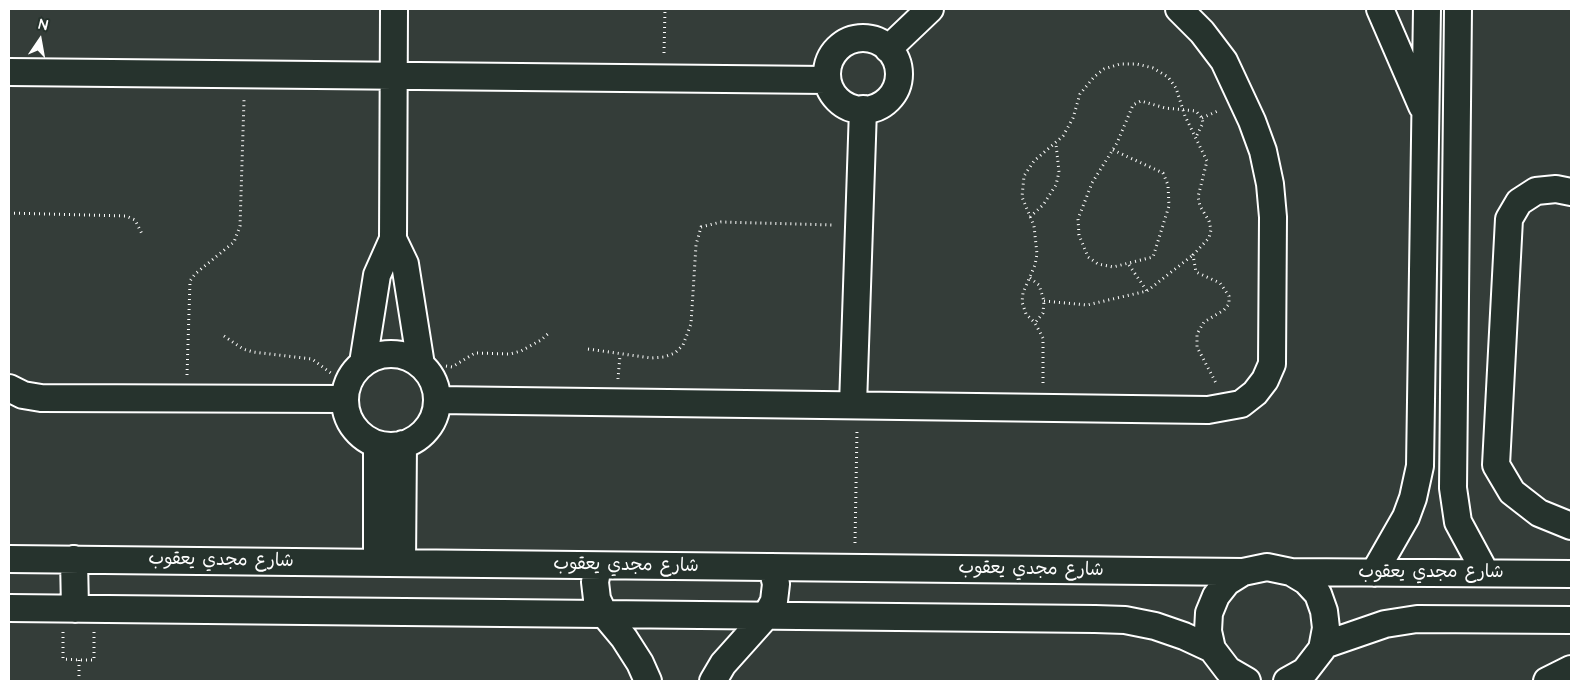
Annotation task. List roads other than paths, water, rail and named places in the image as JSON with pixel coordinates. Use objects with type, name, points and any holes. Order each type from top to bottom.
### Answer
[{"type":"street","points":[[362,363],[377,275],[393,239],[394,9]]},
{"type":"street","points":[[888,49],[930,9]]},
{"type":"street","points":[[437,400],[1208,410],[1241,404],[1255,394],[1265,380],[1272,364],[1273,226],[1270,184],[1263,151],[1255,128],[1224,61],[1202,32],[1179,9]]},
{"type":"street","points":[[1380,9],[1426,113]]},
{"type":"street","points":[[1374,573],[1411,505],[1417,482],[1421,445],[1427,9]]},
{"type":"street","points":[[1458,9],[1452,488],[1458,522],[1485,572]]},
{"type":"street","points":[[869,38],[879,42],[888,49],[895,59],[898,70],[898,82],[893,93],[885,102],[875,108],[863,110],[844,104],[836,98],[827,80],[831,58],[837,48],[846,42],[869,38]]},
{"type":"street","points":[[9,72],[827,80]]},
{"type":"street","points":[[855,405],[863,110]]},
{"type":"street","points":[[1571,192],[1556,190],[1536,191],[1519,202],[1509,219],[1496,465],[1512,492],[1539,514],[1571,526]]},
{"type":"street","points":[[393,239],[405,264],[421,361],[433,381],[437,400],[431,423],[424,433],[403,444],[390,446],[377,444],[363,437],[353,427],[346,414],[345,392],[353,373],[362,363],[376,356],[392,353],[421,361]]},
{"type":"street","points":[[9,388],[23,395],[41,398],[345,392]]},
{"type":"street","points":[[377,444],[390,562]]},
{"type":"street","points":[[390,562],[403,444]]},
{"type":"street","points":[[1421,445],[1453,447]]},
{"type":"street","name":"شارع مجدي يعقوب","points":[[9,559],[1243,572]]},
{"type":"street","points":[[74,559],[77,609]]},
{"type":"street","points":[[598,566],[595,582],[597,599],[604,614],[624,638],[648,681]]},
{"type":"street","points":[[713,681],[723,664],[766,616],[774,601],[776,584],[772,567]]},
{"type":"street","points":[[1218,663],[1208,631],[1209,613],[1216,596],[1227,582],[1243,572],[1267,567],[1291,572],[1306,582],[1318,594],[1324,611],[1326,628],[1320,681]]},
{"type":"street","name":"شارع مجدي يعقوب","points":[[1291,572],[1571,574]]},
{"type":"street","points":[[9,608],[1125,620],[1162,628],[1247,681]]},
{"type":"street","points":[[1288,681],[1306,671],[1323,647],[1385,624],[1417,619],[1571,620]]},
{"type":"street","points":[[1547,681],[1571,669]]}]
